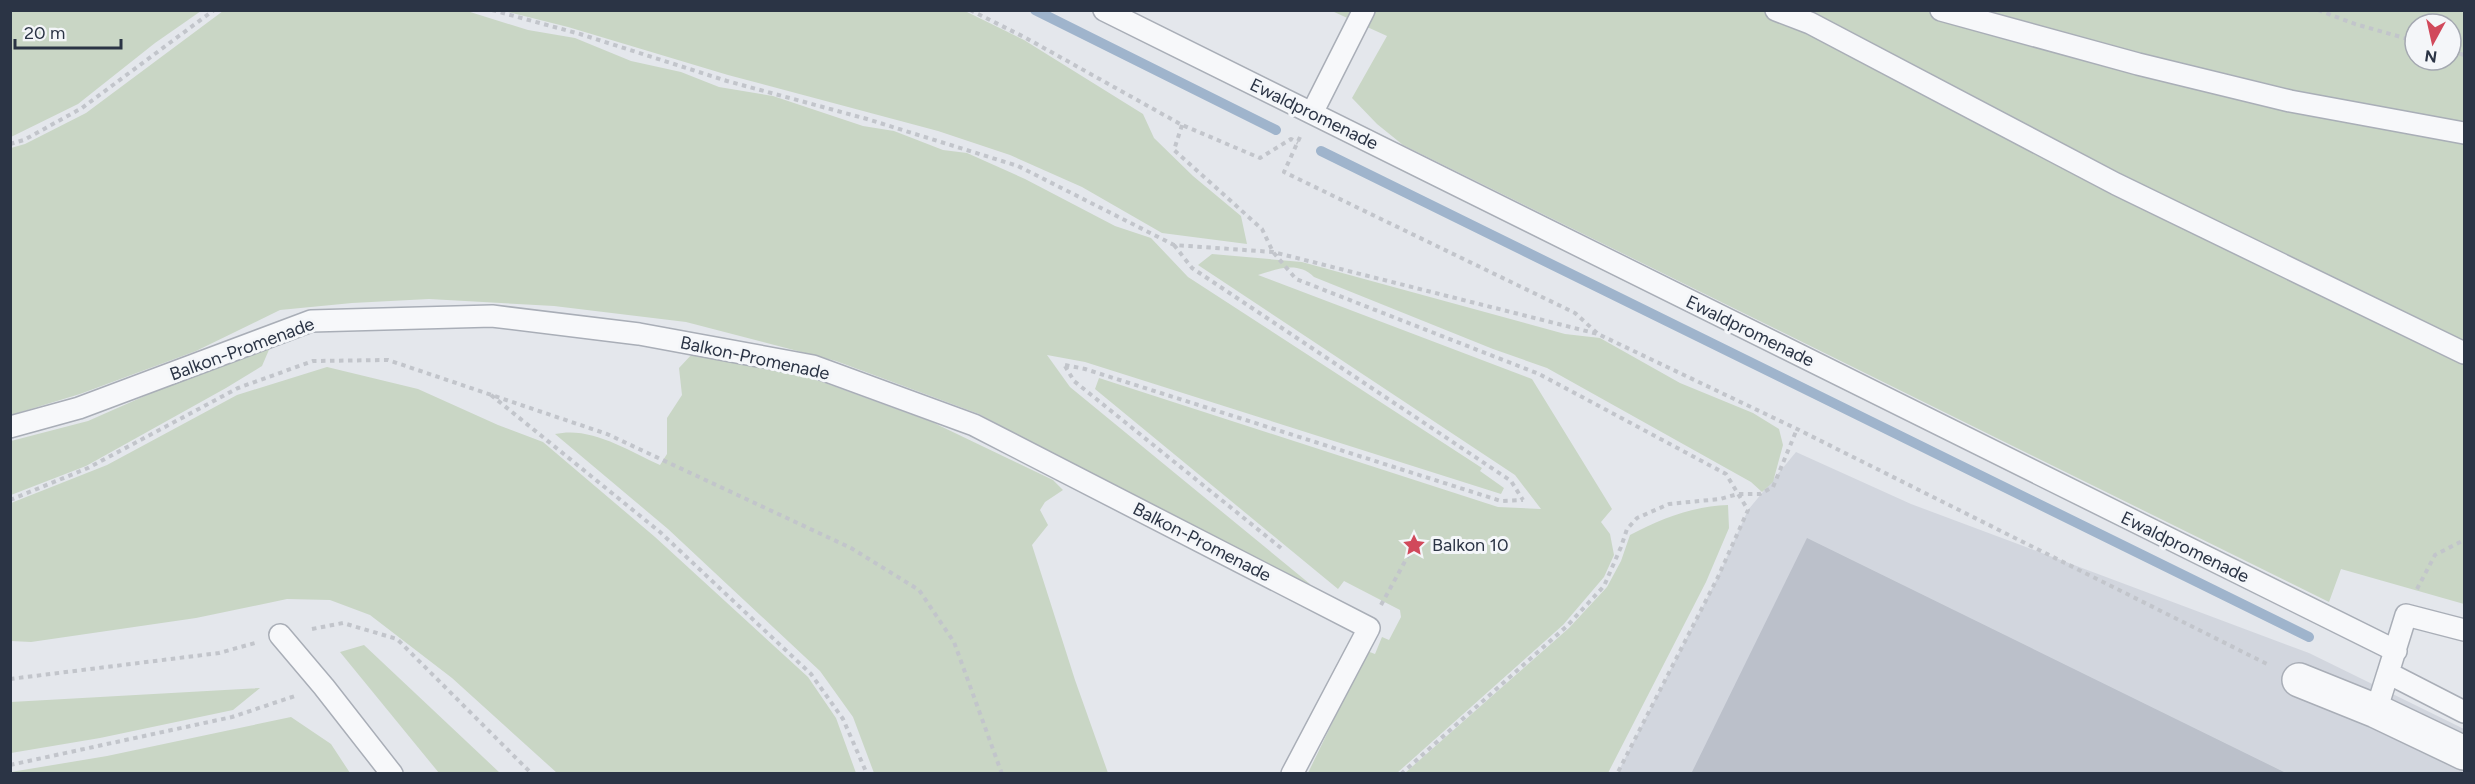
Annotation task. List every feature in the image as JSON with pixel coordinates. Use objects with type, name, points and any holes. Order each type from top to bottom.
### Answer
[{"type":"street","points":[[2299,680],[2376,711],[2464,753]]},
{"type":"lane","name":"Ewaldpromenade","points":[[1104,10],[2396,651]]},
{"type":"lane","points":[[1312,113],[1364,10]]},
{"type":"lane","points":[[1776,10],[1810,23],[2116,184],[2464,354]]},
{"type":"lane","points":[[1941,10],[2138,64],[2290,101],[2464,133]]},
{"type":"lane","name":"Balkon-Promenade","points":[[10,427],[79,408],[311,321],[492,316],[639,334],[813,366],[974,424],[1369,628],[1292,774]]},
{"type":"lane","points":[[2376,711],[2406,615],[2464,630]]},
{"type":"lane","points":[[280,635],[392,774]]},
{"type":"lane","points":[[2388,673],[2464,712]]},
{"type":"path","points":[[10,144],[24,140],[82,108],[214,10]]},
{"type":"path","points":[[492,10],[580,34],[728,81],[867,119],[1018,166],[1174,245],[1273,252],[1598,334],[1797,429],[2299,680]]},
{"type":"path","points":[[970,10],[1026,38],[1182,125],[1260,158],[1291,139],[1298,142]]},
{"type":"path","points":[[2318,10],[2355,24],[2403,38]]},
{"type":"path","points":[[1312,113],[1284,172],[1575,313],[1598,334]]},
{"type":"path","points":[[1182,125],[1174,150],[1262,229],[1273,252],[1296,279],[1539,374],[1726,474],[1748,510],[1718,577],[1617,774]]},
{"type":"path","points":[[1174,245],[1192,268],[1511,481],[1523,500],[1501,501],[1086,369],[1065,365],[1074,381],[1283,550]]},
{"type":"path","points":[[10,500],[88,468],[238,388],[313,361],[388,360],[607,434],[851,548],[919,590],[954,642],[1002,774]]},
{"type":"path","points":[[488,392],[660,532],[812,674],[843,719],[867,774]]},
{"type":"path","points":[[1401,774],[1567,626],[1604,586],[1622,547],[1627,529],[1637,518],[1669,504],[1720,499],[1738,494],[1760,495],[1773,487],[1797,429]]},
{"type":"path","points":[[2406,615],[2412,598],[2435,555],[2464,540]]},
{"type":"path","points":[[1380,608],[1414,545]]},
{"type":"path","points":[[10,679],[219,653],[280,635],[343,623],[397,639],[532,774]]},
{"type":"path","points":[[10,765],[232,717],[324,687]]},
{"type":"shaded area","points":[[1796,452],[1911,504],[2309,653],[2464,729],[2464,773],[1617,774],[1718,577],[1748,510]]},
{"type":"green space","points":[[11,10],[201,11],[155,43],[78,104],[11,137]]},
{"type":"green space","points":[[223,11],[467,11],[528,30],[575,38],[631,61],[681,72],[719,87],[773,96],[863,126],[894,131],[943,150],[967,153],[1025,179],[1115,226],[1151,238],[1188,277],[1482,468],[1480,471],[1504,488],[1501,494],[1085,362],[1047,355],[1070,387],[1310,584],[1306,592],[979,414],[836,361],[686,322],[554,306],[429,299],[280,310],[196,351],[80,394],[11,415],[11,148],[25,144],[86,113]]},
{"type":"green space","points":[[504,11],[965,11],[1024,40],[1143,114],[1154,138],[1193,176],[1241,216],[1247,244],[1162,233],[1082,187],[1010,155],[938,131],[728,75],[568,27]]},
{"type":"green space","points":[[1332,11],[2464,11],[2464,604],[2341,569],[2329,602],[1403,145],[1377,124],[1352,98],[1387,36]]},
{"type":"green space","points":[[1212,254],[1302,262],[1565,334],[1600,338],[1680,383],[1753,413],[1779,429],[1783,445],[1773,482],[1762,492],[1751,482],[1547,368],[1493,349],[1314,277],[1301,269],[1287,268],[1258,275],[1532,379],[1612,509],[1601,522],[1610,534],[1614,555],[1604,577],[1563,625],[1397,773],[1308,773],[1367,651],[1375,654],[1382,637],[1389,640],[1401,617],[1400,610],[1344,581],[1338,589],[1095,389],[1099,378],[1498,507],[1541,509],[1515,475],[1198,265]]},
{"type":"green space","points":[[271,345],[262,366],[226,388],[86,466],[11,495],[11,441],[88,421],[208,368]]},
{"type":"green space","points":[[693,353],[792,371],[932,422],[1053,480],[1063,490],[1045,502],[1040,510],[1048,525],[1032,545],[1075,680],[1108,773],[874,773],[853,717],[820,671],[668,529],[555,434],[568,432],[595,436],[622,446],[660,465],[667,454],[667,418],[682,395],[679,368]]},
{"type":"green space","points":[[327,367],[418,389],[498,425],[543,442],[655,537],[808,677],[836,718],[856,773],[557,773],[452,678],[370,615],[330,600],[287,599],[196,618],[31,642],[11,641],[11,503],[107,465],[237,395]]},
{"type":"green space","points":[[1728,505],[1729,528],[1706,582],[1608,773],[1405,773],[1569,628],[1607,587],[1621,561],[1630,535],[1678,514]]},
{"type":"green space","points":[[364,645],[500,773],[439,773],[340,652]]},
{"type":"green space","points":[[260,688],[233,710],[100,738],[11,753],[11,702]]},
{"type":"green space","points":[[291,717],[331,744],[350,773],[11,773],[107,756]]},
{"type":"building","points":[[1807,538],[2288,774],[1691,774]]},
{"type":"waterway","points":[[1035,10],[1276,130]]},
{"type":"waterway","points":[[1321,151],[2309,637]]},
{"type":"place","name":"Balkon 10","points":[[1414,545]]}]
